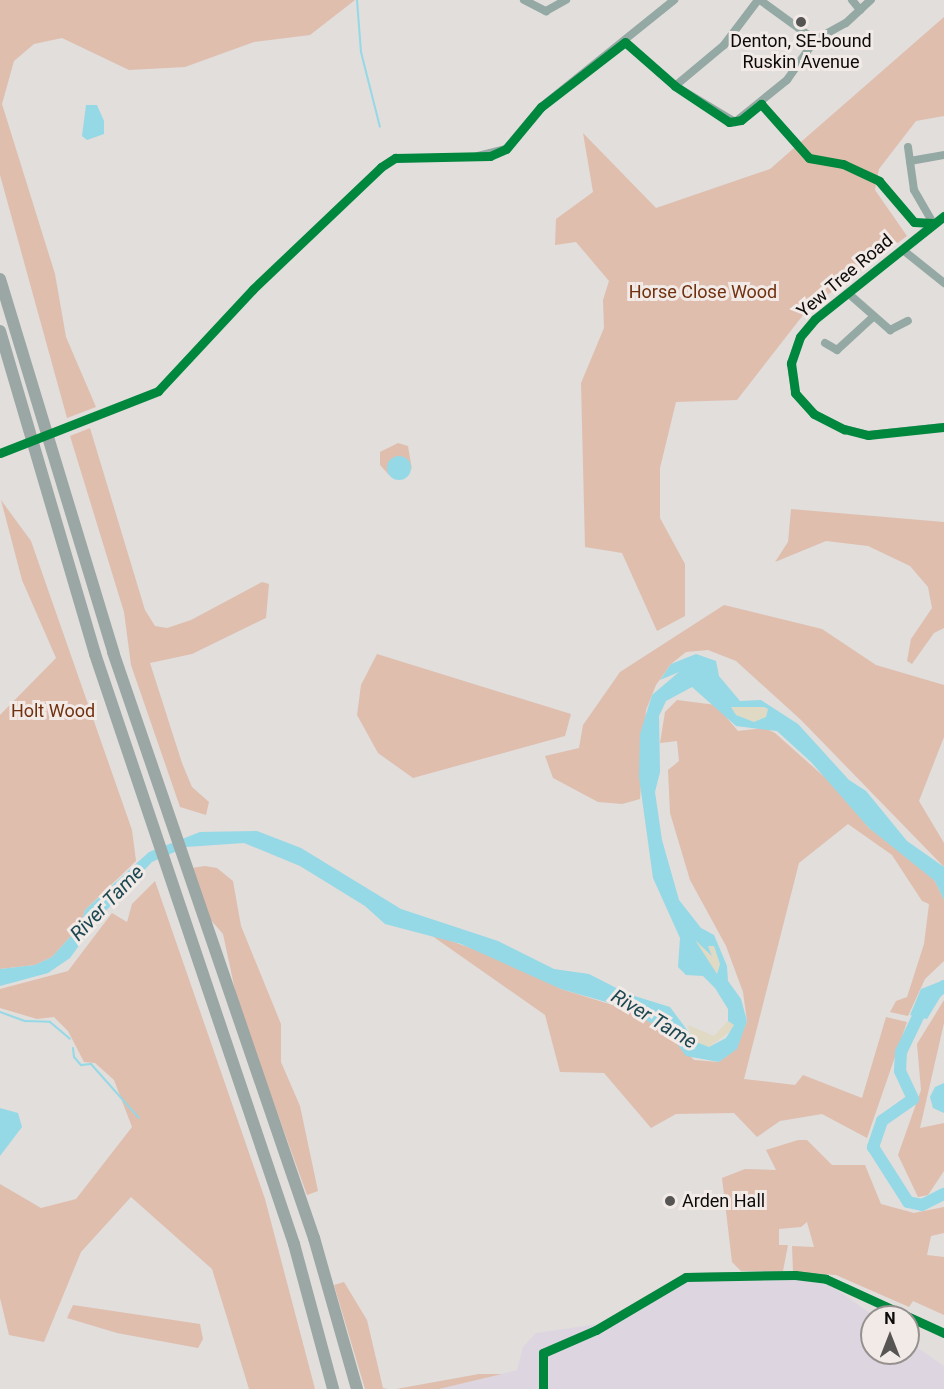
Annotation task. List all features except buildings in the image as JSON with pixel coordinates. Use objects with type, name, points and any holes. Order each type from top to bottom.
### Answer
[{"type":"highway","points":[[0,279],[163,805],[198,911],[314,1238],[357,1389]]},
{"type":"highway","points":[[0,332],[145,812],[294,1244],[333,1389]]},
{"type":"street","points":[[524,0],[546,11],[566,0]]},
{"type":"street","points":[[662,0],[668,8]]},
{"type":"street","points":[[478,156],[506,149],[541,107],[668,8],[674,0]]},
{"type":"street","points":[[675,86],[724,45],[759,0],[815,40]]},
{"type":"street","points":[[852,0],[860,10]]},
{"type":"street","points":[[625,42],[675,86],[735,122],[787,80],[815,40],[871,0]]},
{"type":"street","points":[[908,147],[914,190],[933,223]]},
{"type":"street","points":[[910,161],[944,155]]},
{"type":"street","name":"Yew Tree Road","points":[[944,216],[800,337],[791,363],[795,393],[814,414],[868,435],[944,427]]},
{"type":"street","points":[[903,249],[944,282]]},
{"type":"street","points":[[849,294],[890,330],[908,321]]},
{"type":"street","points":[[825,343],[837,350],[873,317]]},
{"type":"street","points":[[543,1389],[543,1353],[596,1330],[686,1277],[795,1275],[826,1279],[944,1333]]},
{"type":"shaded area","points":[[784,1277],[828,1283],[860,1306],[860,1365],[920,1365],[920,1349],[944,1366],[944,1389],[439,1389],[517,1370],[523,1347],[536,1333],[598,1324],[675,1280]]},
{"type":"green space","points":[[0,0],[355,0],[310,35],[254,42],[185,67],[129,70],[62,38],[34,44],[14,61],[2,104],[55,274],[66,337],[96,407],[67,418],[0,175]]},
{"type":"green space","name":"Horse Close Wood","points":[[944,17],[944,116],[916,121],[879,169],[875,190],[907,236],[807,310],[737,400],[676,402],[660,468],[660,518],[685,564],[685,616],[657,631],[622,553],[585,547],[581,383],[604,328],[603,300],[609,281],[576,242],[555,245],[556,219],[593,192],[583,133],[656,208],[770,169]]},
{"type":"green space","points":[[90,428],[145,610],[155,626],[167,628],[191,620],[262,582],[269,584],[266,618],[192,654],[150,663],[192,787],[209,802],[206,815],[180,807],[131,665],[124,612],[70,436]]},
{"type":"green space","points":[[398,443],[408,446],[412,470],[406,458],[389,463],[389,475],[380,465],[380,452]]},
{"type":"green space","name":"Holt Wood","points":[[1,500],[31,541],[132,830],[136,861],[85,910],[80,926],[52,957],[35,965],[0,969],[0,715],[56,658],[22,580]]},
{"type":"green space","points":[[791,509],[944,522],[944,628],[934,633],[912,664],[907,661],[911,639],[932,608],[928,587],[910,566],[868,546],[826,541],[775,562],[788,542]]},
{"type":"green space","points":[[724,605],[822,629],[876,665],[944,685],[944,737],[919,801],[944,843],[944,867],[801,720],[736,661],[708,650],[686,652],[671,664],[656,685],[646,710],[640,799],[622,804],[598,802],[553,778],[545,756],[579,748],[583,725],[620,672]]},
{"type":"green space","points":[[377,654],[571,714],[565,736],[413,778],[378,753],[357,715],[361,685]]},
{"type":"green space","points":[[677,700],[716,705],[738,731],[765,728],[775,733],[830,782],[869,828],[917,864],[935,881],[944,900],[944,961],[925,979],[908,1016],[890,1012],[896,1001],[907,997],[924,944],[929,904],[922,901],[892,855],[848,824],[799,863],[744,1079],[795,1085],[803,1075],[862,1098],[886,1017],[907,1022],[867,1138],[822,1114],[780,1121],[757,1137],[734,1113],[676,1114],[651,1128],[604,1073],[560,1072],[545,1015],[428,933],[496,957],[561,989],[635,1012],[669,1034],[694,1060],[719,1062],[736,1049],[747,1021],[743,992],[726,946],[690,880],[670,813],[668,770],[679,761],[677,741],[660,743],[665,712]]},
{"type":"green space","points":[[205,866],[217,868],[233,881],[241,926],[281,1024],[281,1062],[300,1106],[318,1191],[307,1195],[238,1004],[223,934],[209,918],[192,868]]},
{"type":"green space","points":[[155,881],[265,1199],[315,1389],[249,1389],[212,1269],[131,1197],[81,1252],[44,1342],[9,1335],[0,1298],[0,1184],[41,1208],[76,1199],[132,1127],[114,1080],[95,1063],[84,1062],[68,1031],[54,1017],[37,1019],[0,1008],[0,989],[68,971],[112,913],[127,922],[132,904]]},
{"type":"green space","points":[[944,1000],[944,1023],[920,1128],[944,1123],[944,1171],[928,1195],[918,1197],[898,1155],[921,1090],[917,1044]]},
{"type":"green space","points":[[798,1140],[807,1140],[832,1165],[865,1165],[881,1204],[914,1213],[944,1207],[944,1233],[931,1236],[927,1255],[944,1257],[944,1315],[913,1301],[910,1305],[904,1305],[836,1275],[793,1272],[792,1246],[814,1247],[807,1222],[801,1227],[779,1229],[779,1245],[788,1245],[783,1271],[741,1271],[732,1262],[722,1178],[745,1169],[776,1170],[766,1150]]},
{"type":"green space","points":[[344,1282],[367,1320],[383,1388],[388,1389],[365,1389],[334,1285]]},
{"type":"green space","points":[[73,1305],[200,1324],[203,1339],[198,1348],[117,1333],[67,1318]]},
{"type":"green space","points":[[479,1374],[502,1374],[439,1389],[396,1389]]},
{"type":"sand","points":[[731,707],[768,709],[766,717],[754,722],[736,715]]},
{"type":"sand","points":[[700,940],[712,956],[708,946],[714,946],[720,964],[717,974],[696,946],[694,941]]},
{"type":"sand","points":[[728,1021],[734,1025],[732,1030],[709,1047],[696,1042],[689,1031],[688,1025],[714,1036]]},
{"type":"water","points":[[86,105],[97,105],[104,121],[104,134],[87,140],[82,136]]},
{"type":"water","points":[[399,456],[408,459],[411,468],[408,477],[399,480],[390,477],[387,468],[390,459]]},
{"type":"water","points":[[696,654],[716,661],[719,676],[740,701],[761,700],[798,724],[849,780],[866,791],[907,841],[944,867],[944,900],[935,881],[869,828],[811,762],[777,731],[736,726],[692,687],[666,701],[659,716],[660,772],[655,792],[662,840],[679,900],[701,928],[714,935],[727,966],[728,981],[741,999],[747,1021],[737,1049],[719,1062],[686,1056],[669,1033],[620,1006],[561,989],[461,944],[385,924],[365,906],[300,866],[244,843],[186,847],[152,862],[98,919],[70,958],[48,973],[0,986],[0,969],[35,965],[52,957],[80,926],[85,910],[149,852],[200,832],[257,831],[301,848],[401,909],[498,941],[554,969],[589,974],[628,994],[670,1007],[696,1042],[709,1047],[726,1038],[734,1025],[728,1021],[728,1009],[715,988],[703,976],[686,975],[678,967],[680,938],[653,878],[639,777],[640,734],[652,695],[679,672],[660,680],[671,664]],"holes":[[[731,707],[764,707],[768,709],[766,717],[754,722],[736,715]],[[695,940],[712,956],[708,946],[714,946],[720,964],[717,974]]]},
{"type":"water","points":[[944,980],[944,991],[927,1019],[910,1015],[921,989]]},
{"type":"water","points":[[944,1083],[944,1113],[933,1108],[930,1097],[935,1087]]},
{"type":"water","points":[[0,1108],[18,1113],[22,1127],[0,1156]]},
{"type":"waterway","points":[[357,0],[361,52],[380,127]]},
{"type":"waterway","name":"River Tame","points":[[944,986],[925,1002],[901,1052],[900,1071],[913,1099],[882,1121],[873,1147],[908,1202],[922,1205],[944,1194]]},
{"type":"waterway","points":[[0,1012],[25,1021],[50,1022],[70,1039]]},
{"type":"waterway","points":[[73,1048],[74,1057],[81,1065],[91,1064],[139,1118]]},
{"type":"cycle path","points":[[0,453],[158,391],[253,289],[381,167],[395,158],[490,156],[506,149],[541,107],[625,42],[675,86],[729,122],[741,120],[761,104],[809,158],[843,164],[879,181],[914,222],[933,223]]},
{"type":"cycle path","points":[[944,216],[815,319],[800,337],[791,363],[795,393],[814,414],[844,429],[868,435],[944,427]]},
{"type":"cycle path","points":[[543,1389],[543,1353],[596,1330],[686,1277],[795,1275],[826,1279],[944,1333]]},
{"type":"place","name":"Denton, SE-bound Ruskin Avenue","points":[[801,22]]},
{"type":"place","name":"Arden Hall","points":[[670,1201]]}]
